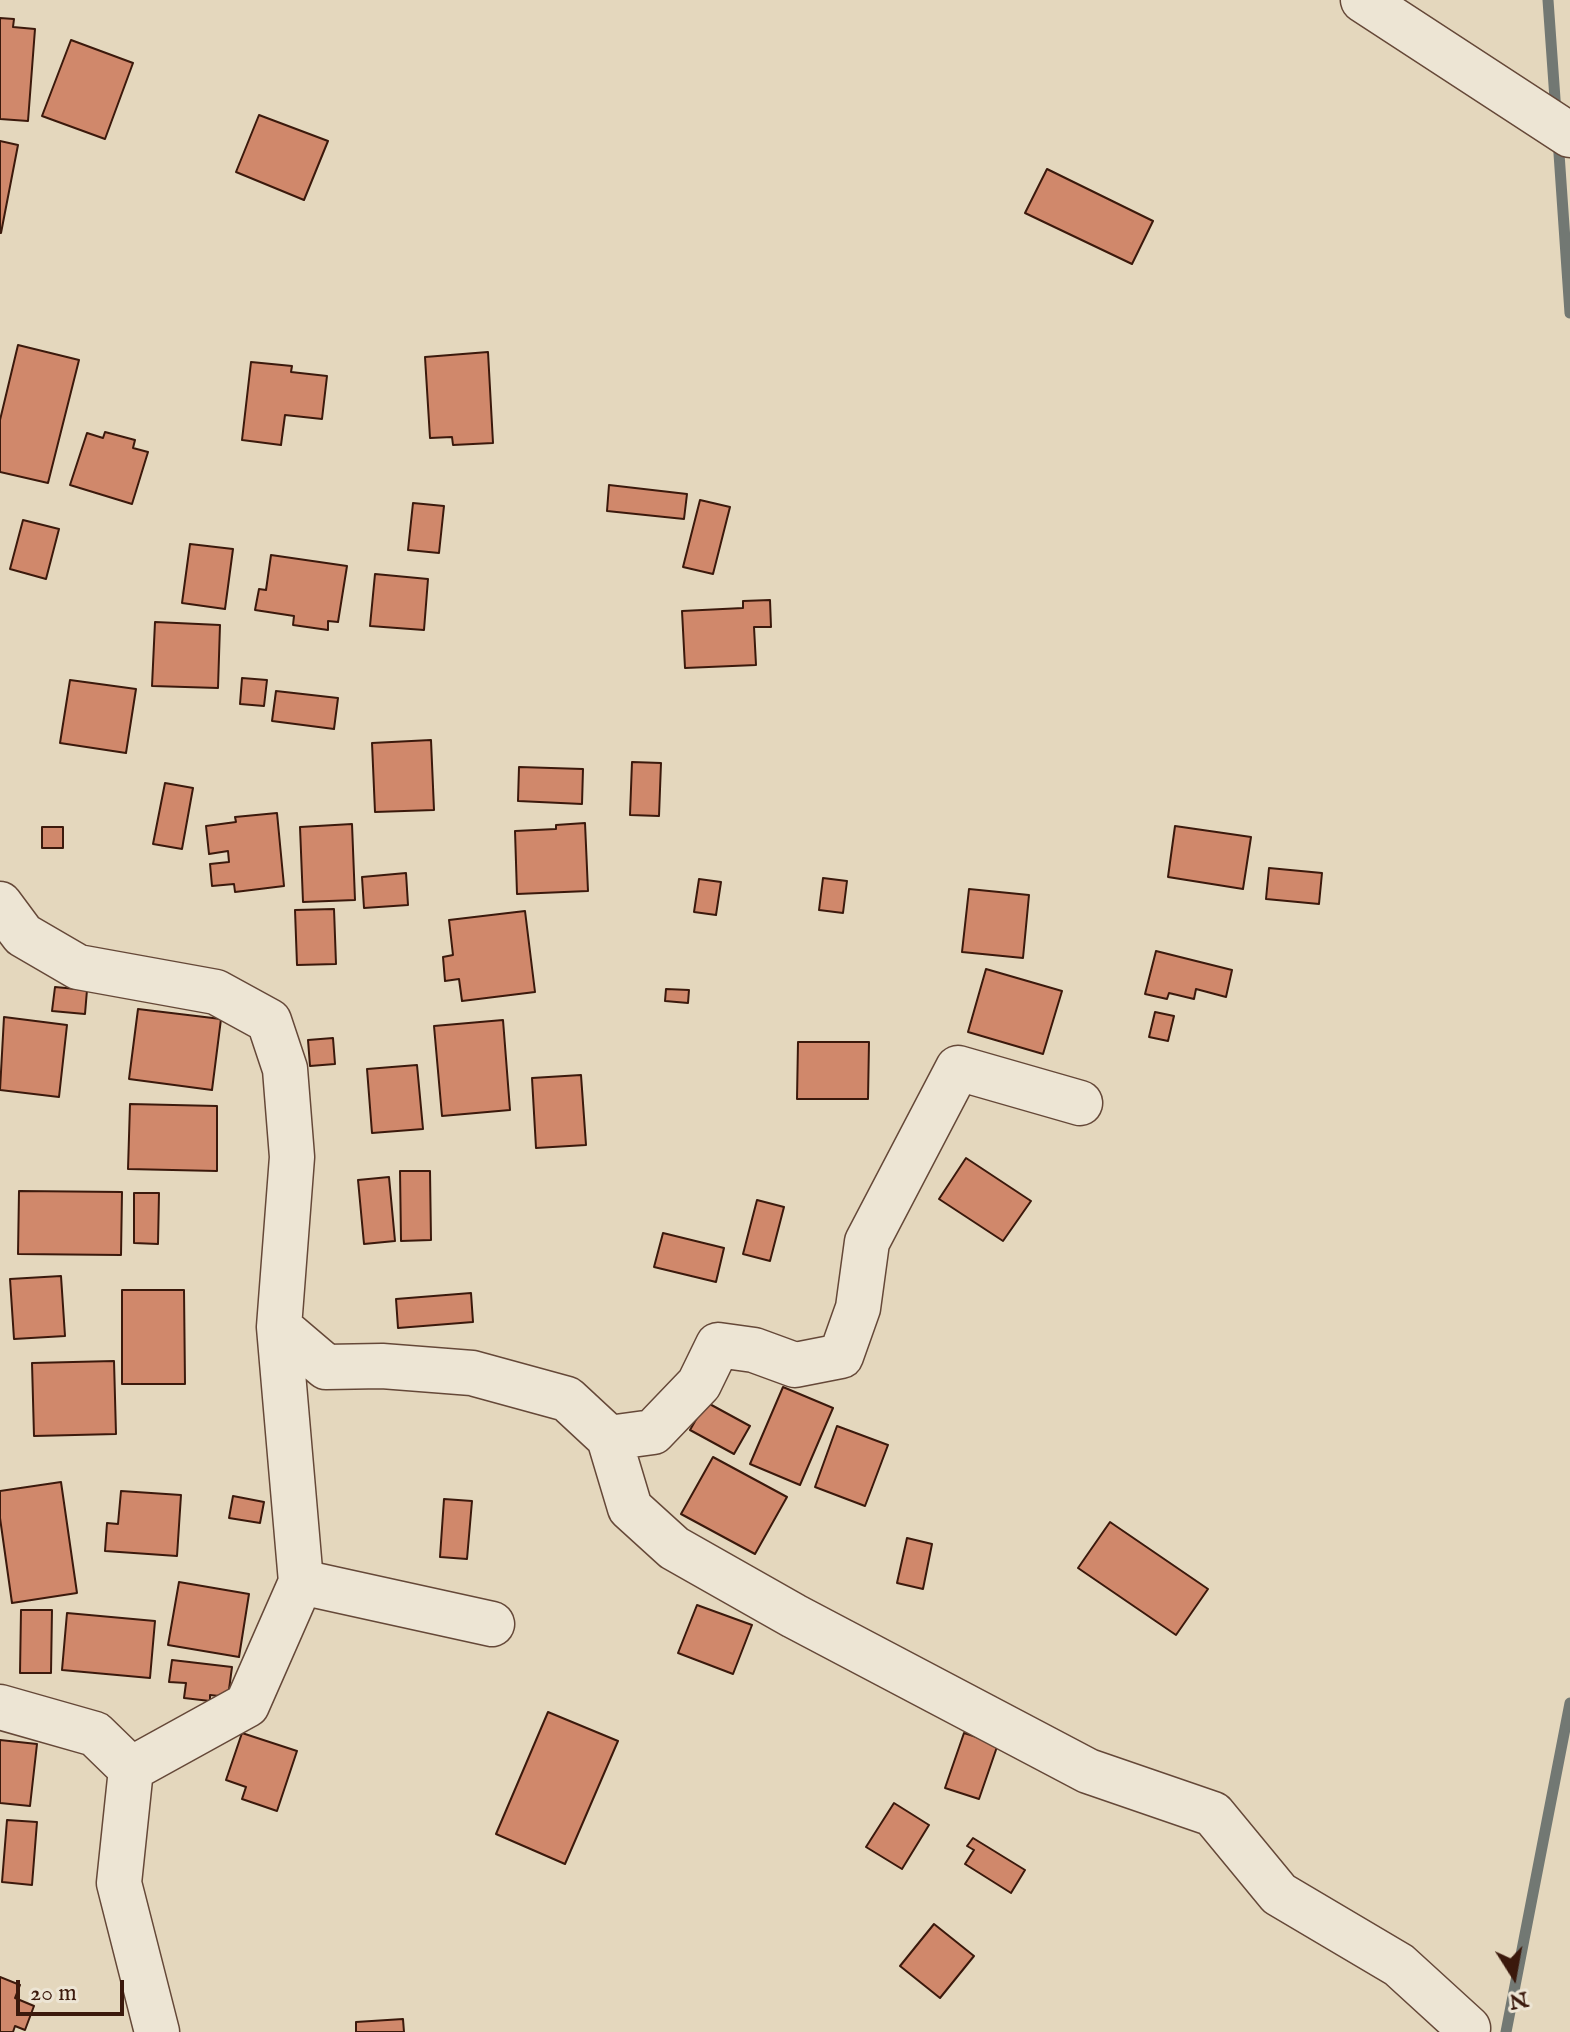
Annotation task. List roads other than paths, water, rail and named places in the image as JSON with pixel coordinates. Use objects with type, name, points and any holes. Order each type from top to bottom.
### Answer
[{"type":"street","points":[[1363,0],[1570,135]]},
{"type":"street","points":[[0,904],[23,935],[78,967],[216,992],[269,1021],[285,1069],[292,1157],[279,1327],[301,1582],[247,1705],[131,1769]]},
{"type":"street","points":[[609,1438],[653,1432],[699,1384],[718,1345],[754,1350],[795,1365],[841,1356],[858,1308],[867,1242],[958,1068],[1080,1103]]},
{"type":"street","points":[[279,1327],[326,1367],[382,1366],[472,1373],[567,1399],[609,1438],[630,1508],[674,1548],[794,1616],[1088,1771],[1213,1814],[1279,1894],[1399,1965],[1468,2028],[1466,2032]]},
{"type":"street","points":[[301,1582],[492,1624]]},
{"type":"street","points":[[0,1707],[95,1734],[131,1769]]},
{"type":"street","points":[[131,1769],[119,1883],[157,2032]]},
{"type":"waterway","points":[[1548,0],[1556,113]]},
{"type":"waterway","points":[[1558,139],[1570,313]]},
{"type":"waterway","points":[[1506,2032],[1570,1703]]}]
